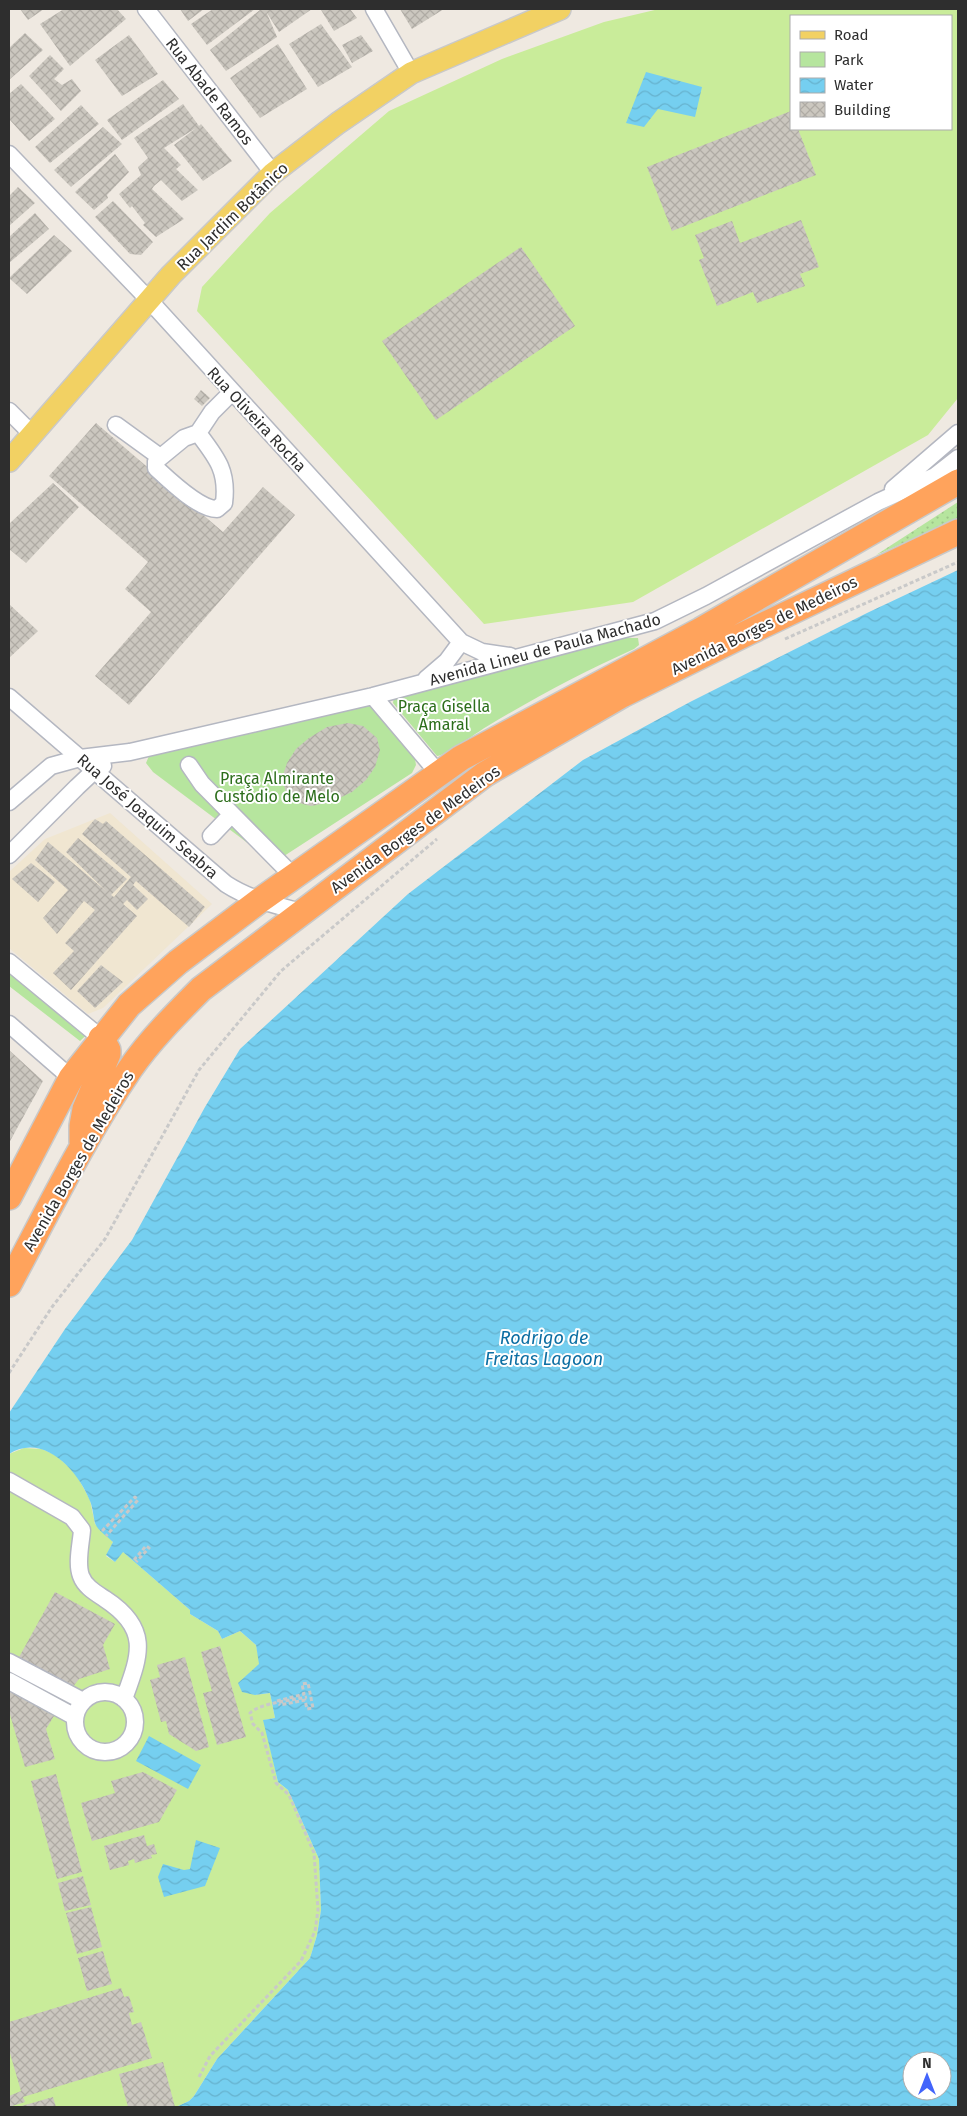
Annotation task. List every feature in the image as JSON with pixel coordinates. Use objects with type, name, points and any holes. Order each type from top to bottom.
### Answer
[{"type":"highway","name":"Avenida Borges de Medeiros","points":[[9,1197],[72,1078],[101,1038],[129,1005],[178,962],[259,900],[461,758],[701,630],[957,482]]},
{"type":"highway","name":"Avenida Borges de Medeiros","points":[[9,1284],[83,1146],[131,1068],[168,1023],[201,989],[493,769],[622,695],[781,616],[958,532]]},
{"type":"highway","points":[[83,1146],[82,1126],[85,1109],[108,1054],[108,1050],[101,1038]]},
{"type":"main road","name":"Rua Jardim Botânico","points":[[9,461],[149,300],[196,249],[273,173],[338,123],[411,73],[560,9]]},
{"type":"street","name":"Rua Abade Ramos","points":[[146,9],[273,173]]},
{"type":"street","points":[[374,9],[411,73]]},
{"type":"street","name":"Rua Oliveira Rocha","points":[[9,154],[149,300],[461,642],[488,654],[520,657]]},
{"type":"street","points":[[198,433],[218,459],[226,486],[224,503],[218,509],[209,509],[204,506],[161,473],[156,468],[156,461],[184,438],[198,433],[212,412],[232,392]]},
{"type":"street","points":[[9,411],[32,434]]},
{"type":"street","points":[[116,425],[160,457]]},
{"type":"street","points":[[878,502],[958,433]]},
{"type":"street","name":"Avenida Lineu de Paula Machado","points":[[9,802],[51,766],[80,758],[130,752],[373,696],[655,621],[706,596],[878,502],[935,476],[958,458]]},
{"type":"street","points":[[423,683],[447,661],[461,642]]},
{"type":"street","points":[[373,696],[439,774]]},
{"type":"street","name":"Rua José Joaquim Seabra","points":[[9,697],[226,884],[240,893],[301,912]]},
{"type":"street","name":"Avenida Lineu de Paula Machado","points":[[9,855],[94,771],[130,752]]},
{"type":"street","points":[[190,765],[202,784],[231,816],[293,876]]},
{"type":"street","points":[[211,836],[231,816]]},
{"type":"street","points":[[9,962],[101,1038]]},
{"type":"street","points":[[9,1024],[72,1078]]},
{"type":"street","points":[[9,1480],[72,1517],[82,1530],[80,1575],[90,1590],[121,1610],[130,1620],[136,1634],[138,1652],[136,1666],[124,1699]]},
{"type":"street","points":[[9,1662],[83,1701]]},
{"type":"street","points":[[26,1691],[34,1676]]},
{"type":"street","points":[[9,1681],[75,1718]]},
{"type":"street","points":[[108,1692],[124,1699],[131,1706],[134,1725],[132,1734],[119,1748],[110,1751],[91,1748],[78,1735],[75,1718],[83,1701],[90,1696],[108,1692]]},
{"type":"path","points":[[778,643],[958,562]]},
{"type":"path","points":[[9,1373],[52,1308],[105,1239],[199,1070],[281,971],[438,837]]},
{"type":"path","points":[[102,1532],[135,1496],[138,1500],[106,1536]]},
{"type":"path","points":[[146,1546],[149,1548],[135,1561],[146,1546]]},
{"type":"path","points":[[308,1683],[313,1708],[307,1709],[305,1700],[280,1705],[272,1704],[304,1694],[302,1684],[308,1683]]},
{"type":"path","points":[[199,2077],[210,2056],[301,1961],[314,1931],[318,1910],[316,1859],[289,1795],[276,1783],[262,1733],[253,1724],[250,1712],[266,1705],[307,1697]]},
{"type":"shaded area","points":[[110,813],[212,904],[103,1008],[88,1014],[9,948],[9,872],[45,839]]},
{"type":"green space","points":[[659,9],[958,9],[958,398],[928,435],[633,602],[484,624],[197,311],[202,287],[270,213],[389,111],[502,59],[604,22]]},
{"type":"green space","points":[[958,502],[958,520],[876,555]]},
{"type":"green space","name":"Praça Gisella Amaral","points":[[623,638],[638,638],[639,645],[540,696],[441,755],[437,756],[393,703],[394,696]]},
{"type":"green space","name":"Praça Almirante Custódio de Melo","points":[[371,704],[415,759],[416,765],[412,773],[281,858],[265,856],[153,772],[146,763],[149,756]]},
{"type":"green space","points":[[9,961],[92,1030],[80,1041],[9,986]]},
{"type":"green space","points":[[24,1448],[42,1449],[57,1456],[76,1474],[90,1500],[95,1524],[113,1542],[106,1556],[115,1562],[122,1551],[190,1610],[190,1614],[218,1631],[222,1639],[240,1631],[256,1645],[260,1664],[249,1675],[255,1695],[270,1693],[275,1718],[264,1720],[278,1782],[288,1790],[319,1859],[321,1910],[317,1935],[310,1958],[217,2059],[194,2096],[189,2101],[176,2107],[9,2107],[9,1454]]},
{"type":"water","points":[[646,72],[702,87],[695,117],[658,109],[644,127],[626,123]]},
{"type":"water","name":"Rodrigo de Freitas Lagoon","points":[[958,570],[958,2107],[176,2107],[189,2101],[194,2096],[217,2059],[310,1958],[317,1935],[321,1910],[319,1859],[288,1790],[278,1782],[263,1720],[275,1718],[270,1693],[255,1695],[242,1692],[238,1683],[259,1664],[256,1645],[240,1631],[222,1639],[218,1631],[190,1614],[190,1610],[123,1552],[115,1562],[106,1555],[113,1542],[96,1526],[91,1504],[84,1489],[68,1467],[46,1451],[34,1448],[22,1448],[9,1454],[9,1413],[65,1329],[132,1240],[205,1107],[240,1049],[408,894],[583,760],[690,702],[867,613]]},
{"type":"water","points":[[149,1736],[201,1765],[188,1789],[136,1761]]},
{"type":"water","points":[[196,1840],[220,1848],[205,1886],[164,1897],[158,1877],[163,1864],[184,1870],[190,1869]]},
{"type":"building","points":[[20,9],[44,9],[28,20]]},
{"type":"building","points":[[64,9],[117,9],[126,19],[70,66],[40,24]]},
{"type":"building","points":[[180,9],[204,9],[188,21]]},
{"type":"building","points":[[213,9],[255,9],[207,45],[191,24]]},
{"type":"building","points":[[261,9],[265,9],[277,37],[226,71],[210,50]]},
{"type":"building","points":[[312,9],[279,32],[265,10]]},
{"type":"building","points":[[322,9],[350,9],[357,18],[334,31]]},
{"type":"building","points":[[400,9],[444,9],[412,29]]},
{"type":"building","points":[[321,24],[352,67],[318,87],[289,44]]},
{"type":"building","points":[[25,33],[43,50],[9,80],[9,48]]},
{"type":"building","points":[[129,35],[158,74],[122,96],[95,60]]},
{"type":"building","points":[[361,35],[373,51],[352,63],[342,45]]},
{"type":"building","points":[[278,44],[307,89],[260,118],[230,78]]},
{"type":"building","points":[[50,55],[64,69],[54,79],[62,85],[72,79],[81,91],[61,111],[29,76]]},
{"type":"building","points":[[163,80],[179,99],[122,140],[107,120]]},
{"type":"building","points":[[21,84],[55,119],[29,141],[9,119],[9,94]]},
{"type":"building","points":[[183,104],[199,126],[201,124],[232,161],[203,181],[174,145],[196,128],[164,148],[181,165],[176,169],[198,190],[182,201],[161,180],[154,186],[152,189],[184,219],[156,237],[143,225],[145,223],[132,206],[130,208],[119,194],[141,175],[138,167],[148,158],[134,138]]},
{"type":"building","points":[[81,105],[99,124],[50,163],[35,147]]},
{"type":"building","points":[[790,111],[790,130],[798,130],[816,175],[672,231],[647,167]]},
{"type":"building","points":[[103,127],[122,144],[71,187],[54,170]]},
{"type":"building","points":[[115,154],[129,172],[107,195],[108,198],[94,210],[75,192]]},
{"type":"building","points":[[18,187],[35,203],[9,226],[9,196]]},
{"type":"building","points":[[113,201],[153,242],[141,255],[130,254],[95,217]]},
{"type":"building","points":[[35,213],[49,229],[9,263],[9,237]]},
{"type":"building","points":[[801,220],[819,267],[800,274],[805,286],[757,303],[753,292],[717,306],[699,260],[704,258],[695,235],[732,221],[740,243]]},
{"type":"building","points":[[54,235],[72,251],[27,294],[9,278]]},
{"type":"building","points":[[521,247],[575,326],[436,420],[382,341]]},
{"type":"building","points":[[201,390],[210,398],[202,406],[194,399]]},
{"type":"building","points":[[96,423],[223,532],[263,487],[295,515],[129,705],[95,676],[151,612],[125,589],[148,562],[49,476]]},
{"type":"building","points":[[53,483],[79,507],[26,563],[9,549],[9,524]]},
{"type":"building","points":[[9,604],[38,631],[9,658]]},
{"type":"building","points":[[348,723],[363,726],[377,738],[380,750],[375,767],[366,780],[352,792],[331,802],[311,806],[299,803],[286,792],[282,778],[287,763],[296,749],[309,738],[327,727]]},
{"type":"building","points":[[95,819],[103,824],[106,821],[205,907],[189,927],[136,881],[133,885],[148,899],[137,910],[127,900],[123,904],[137,916],[71,990],[53,973],[74,951],[65,943],[95,910],[84,901],[57,934],[43,918],[68,890],[35,860],[48,842],[106,891],[66,852],[78,838],[127,879],[111,895],[114,897],[131,877],[82,834]]},
{"type":"building","points":[[31,863],[55,882],[38,902],[12,879]]},
{"type":"building","points":[[101,965],[123,982],[95,1008],[77,991]]},
{"type":"building","points":[[9,1050],[43,1081],[9,1143]]},
{"type":"building","points":[[55,1592],[115,1624],[103,1645],[110,1669],[79,1679],[72,1688],[18,1659]]},
{"type":"building","points":[[220,1646],[246,1737],[217,1745],[203,1693],[212,1691],[201,1652]]},
{"type":"building","points":[[185,1657],[209,1747],[196,1751],[169,1734],[166,1721],[161,1722],[150,1680],[160,1677],[157,1665]]},
{"type":"building","points":[[9,1691],[54,1716],[46,1729],[55,1759],[25,1767],[9,1711]]},
{"type":"building","points":[[143,1772],[177,1790],[159,1822],[92,1841],[81,1803],[115,1793],[111,1781]]},
{"type":"building","points":[[56,1774],[82,1872],[57,1879],[31,1781]]},
{"type":"building","points":[[144,1835],[147,1846],[154,1844],[157,1854],[151,1855],[152,1858],[135,1863],[134,1859],[128,1861],[129,1865],[110,1870],[104,1846]]},
{"type":"building","points":[[83,1876],[91,1905],[65,1911],[58,1883]]},
{"type":"building","points":[[91,1907],[102,1947],[77,1954],[66,1913]]},
{"type":"building","points":[[103,1951],[112,1984],[87,1991],[78,1958]]},
{"type":"building","points":[[121,1988],[124,1997],[129,1996],[134,2012],[129,2013],[132,2025],[141,2022],[152,2058],[23,2097],[25,2102],[9,2107],[9,2096],[21,2091],[9,2050],[9,2022]]},
{"type":"building","points":[[163,2062],[175,2107],[128,2107],[119,2074]]},
{"type":"building","points":[[53,2097],[56,2107],[18,2107]]}]
